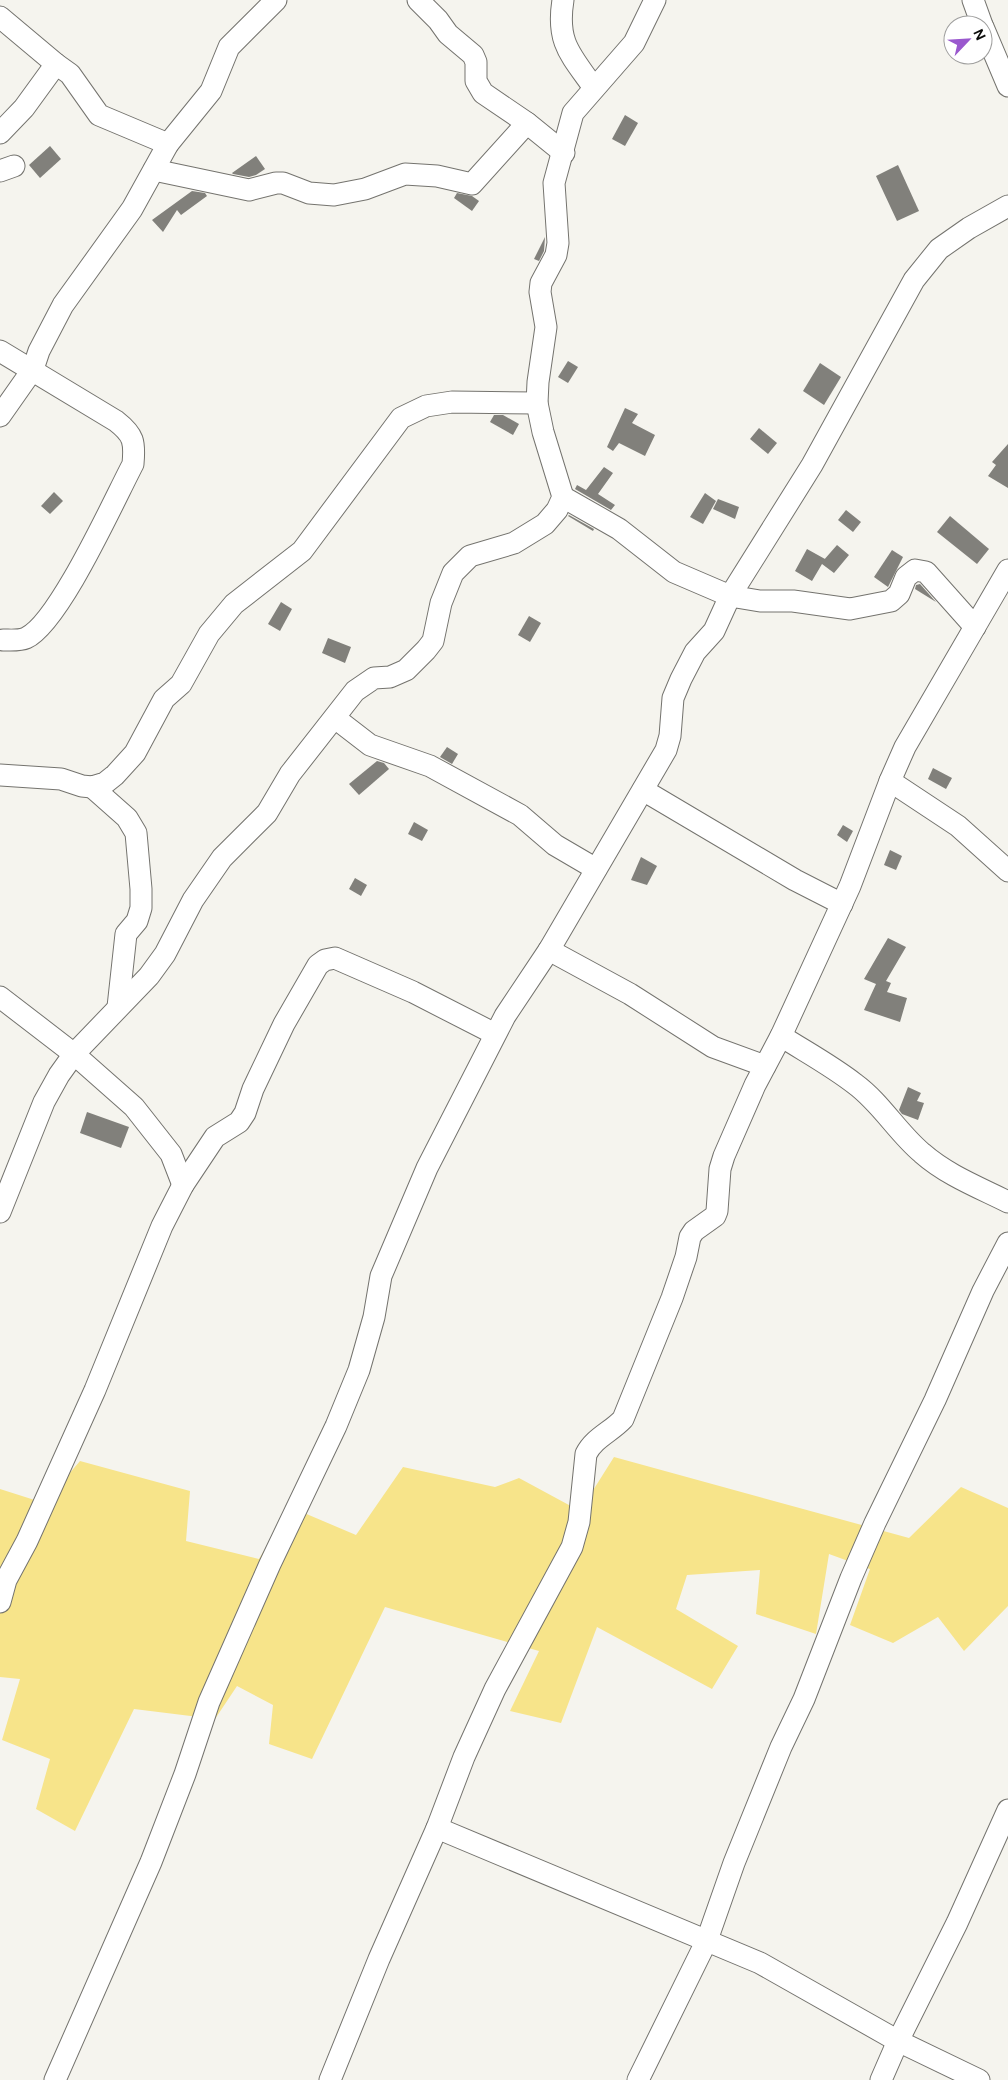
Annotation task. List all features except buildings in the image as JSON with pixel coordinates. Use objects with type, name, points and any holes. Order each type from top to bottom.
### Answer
[{"type":"street","points":[[0,416],[33,369],[39,351],[63,305],[132,209],[168,144],[211,91],[229,47],[276,0]]},
{"type":"street","points":[[418,0],[438,20],[448,34],[473,56],[476,62],[476,81],[483,93],[527,123],[564,153]]},
{"type":"street","points":[[563,0],[560,20],[564,45],[594,88]]},
{"type":"street","points":[[0,1212],[44,1102],[74,1054],[148,976],[165,954],[193,900],[222,858],[267,813],[290,774],[355,691],[374,678],[390,676],[406,670],[426,650],[433,641],[441,603],[453,572],[470,556],[514,543],[545,524],[557,510],[563,497],[536,403],[546,327],[540,292],[541,283],[556,255],[558,243],[554,183],[564,153],[573,113],[634,43],[655,0]]},
{"type":"street","points":[[973,0],[979,15]]},
{"type":"street","points":[[0,17],[73,78],[99,115],[168,144]]},
{"type":"street","points":[[993,50],[1008,86]]},
{"type":"street","points":[[0,133],[24,108],[56,64]]},
{"type":"street","points":[[154,170],[249,190],[276,183],[309,193],[334,195],[365,189],[405,174],[437,176],[472,184],[527,123]]},
{"type":"street","points":[[55,2080],[152,1862],[186,1774],[209,1702],[270,1564],[336,1426],[356,1378],[374,1317],[382,1276],[419,1186],[495,1034],[549,950],[666,750],[670,736],[673,698],[681,679],[696,652],[714,631],[730,596],[812,465],[914,280],[939,249],[969,228],[1008,206]]},
{"type":"street","points":[[0,350],[116,421],[128,430],[135,446],[133,464],[55,609],[27,638],[16,640],[1,638]]},
{"type":"street","points":[[0,775],[60,779],[92,787],[105,783],[135,753],[164,699],[181,684],[209,634],[234,604],[302,551],[401,418],[426,406],[452,402],[536,403]]},
{"type":"street","points":[[563,497],[619,530],[674,572],[730,596],[760,601],[793,601],[850,609],[890,601],[899,594],[906,577],[915,570],[926,572],[975,627]]},
{"type":"street","points":[[330,2080],[379,1959],[437,1828],[464,1757],[496,1689],[572,1547],[579,1522],[586,1454],[590,1446],[623,1419],[672,1298],[686,1257],[690,1236],[715,1216],[720,1168],[724,1156],[755,1085],[781,1036],[842,904],[905,747],[1008,570]]},
{"type":"street","points":[[335,718],[370,745],[430,766],[520,816],[555,845],[596,869]]},
{"type":"street","points":[[890,781],[958,826],[1008,871]]},
{"type":"street","points":[[92,787],[127,818],[136,833],[141,908],[137,921],[126,934],[118,1007]]},
{"type":"street","points":[[643,790],[795,880],[842,904]]},
{"type":"street","points":[[549,950],[630,994],[713,1047],[765,1066]]},
{"type":"street","points":[[0,1602],[6,1580],[26,1541],[94,1390],[162,1226],[183,1185],[215,1137],[239,1122],[245,1113],[252,1089],[284,1024],[318,965],[325,960],[335,958],[414,992],[495,1034]]},
{"type":"street","points":[[0,998],[74,1054],[134,1107],[170,1154],[183,1185]]},
{"type":"street","points":[[781,1036],[856,1084],[875,1101],[895,1127],[921,1153],[943,1170],[1008,1202]]},
{"type":"street","points":[[170,1154],[204,1154]]},
{"type":"street","points":[[638,2080],[707,1940],[734,1863],[781,1747],[808,1691],[851,1578],[875,1523],[935,1400],[980,1298],[1008,1243]]},
{"type":"street","points":[[881,2080],[898,2041],[957,1924],[1008,1810]]},
{"type":"street","points":[[437,1828],[760,1963],[898,2041],[979,2080]]},
{"type":"shaded area","points":[[614,1457],[909,1538],[961,1487],[1008,1508],[1008,1606],[964,1651],[938,1617],[893,1643],[850,1625],[870,1569],[829,1554],[816,1634],[756,1614],[760,1570],[687,1575],[676,1609],[738,1646],[712,1689],[597,1627],[561,1723],[510,1711],[539,1651],[385,1607],[312,1759],[269,1744],[273,1705],[237,1686],[215,1719],[134,1709],[75,1831],[36,1809],[50,1759],[2,1740],[20,1679],[0,1677],[0,1489],[44,1503],[80,1461],[190,1491],[186,1541],[259,1559],[290,1507],[356,1535],[403,1467],[495,1487],[519,1478],[580,1511]]}]
